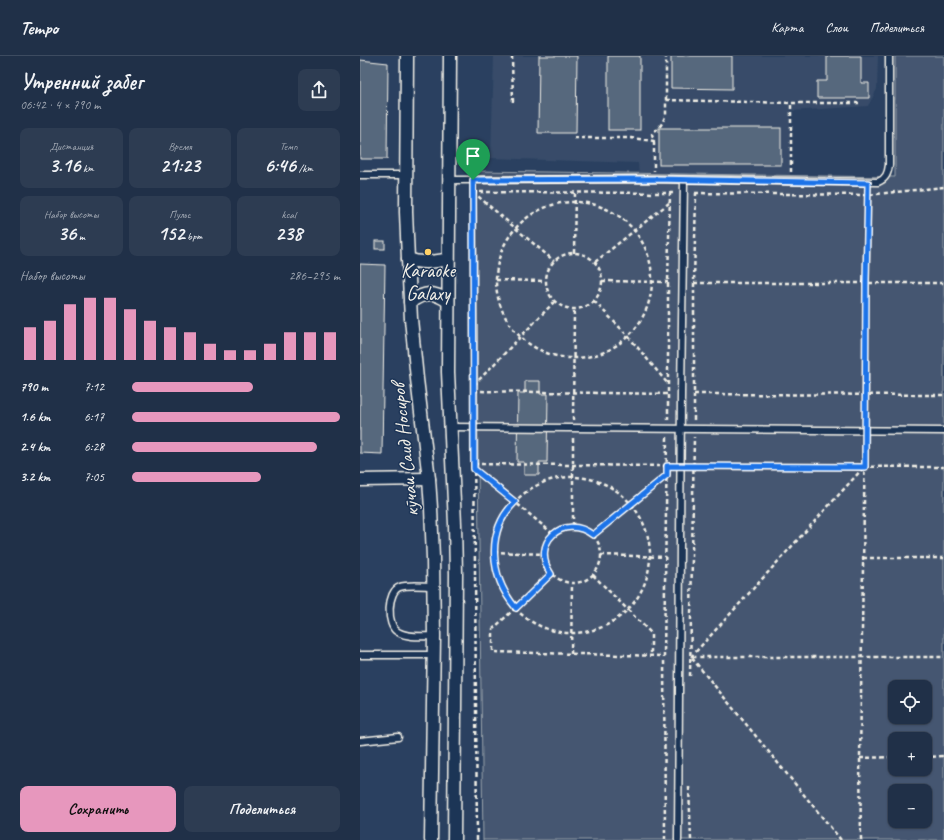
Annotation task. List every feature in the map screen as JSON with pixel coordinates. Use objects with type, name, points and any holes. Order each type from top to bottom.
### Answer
[{"type":"street","name":"кӯчаи Саид Носиров","points":[[407,56],[406,174],[410,302],[416,379],[429,478],[434,586],[432,840]]},
{"type":"street","points":[[450,56],[448,372],[456,546],[454,840]]},
{"type":"street","points":[[408,259],[429,262],[448,259]]},
{"type":"street","points":[[410,302],[423,294],[434,294],[448,301]]},
{"type":"street","points":[[360,480],[429,478]]},
{"type":"street","points":[[434,633],[456,631]]},
{"type":"lane","points":[[449,180],[654,179],[878,182],[881,181],[888,171],[889,56]]},
{"type":"lane","points":[[360,174],[406,174]]},
{"type":"lane","points":[[678,840],[684,180]]},
{"type":"lane","points":[[450,427],[944,431]]},
{"type":"lane","points":[[434,586],[404,586],[397,588],[391,596],[390,610],[391,624],[396,632],[413,636],[434,633]]},
{"type":"lane","points":[[360,655],[434,655]]},
{"type":"lane","points":[[360,740],[398,737]]},
{"type":"path","points":[[512,56],[513,104]]},
{"type":"path","points":[[654,179],[654,142],[652,134],[661,125],[666,115],[666,56]]},
{"type":"path","points":[[666,100],[859,102]]},
{"type":"path","points":[[791,102],[791,181]]},
{"type":"path","points":[[574,138],[631,138],[654,142]]},
{"type":"path","points":[[473,180],[477,840]]},
{"type":"path","points":[[861,840],[861,657],[868,183]]},
{"type":"path","points":[[473,192],[868,195],[944,187]]},
{"type":"path","points":[[473,192],[554,261]]},
{"type":"path","points":[[574,252],[575,192]]},
{"type":"path","points":[[665,840],[664,656],[670,193]]},
{"type":"path","points":[[690,680],[694,466],[694,283],[696,193]]},
{"type":"path","points":[[564,202],[575,202],[585,203],[606,209],[624,220],[634,230],[644,247],[648,258],[652,282],[647,306],[636,327],[628,336],[612,348],[594,356],[574,358],[554,356],[544,352],[535,348],[519,336],[512,328],[498,300],[496,270],[501,250],[506,241],[515,228],[526,218],[544,208],[564,202]]},
{"type":"path","points":[[595,262],[670,202]]},
{"type":"path","points":[[574,252],[586,255],[595,262],[602,274],[602,281],[601,289],[594,301],[582,309],[574,310],[567,309],[554,302],[549,296],[545,281],[546,273],[554,261],[560,256],[574,252]]},
{"type":"path","points":[[496,280],[545,281]]},
{"type":"path","points":[[602,281],[668,282]]},
{"type":"path","points":[[694,283],[944,283]]},
{"type":"path","points":[[594,301],[628,336],[668,385]]},
{"type":"path","points":[[474,385],[519,336],[554,302]]},
{"type":"path","points":[[474,391],[668,394],[944,395]]},
{"type":"path","points":[[474,464],[944,467]]},
{"type":"path","points":[[690,657],[865,467]]},
{"type":"path","points":[[474,469],[553,534]]},
{"type":"path","points":[[593,535],[667,475]]},
{"type":"path","points":[[573,476],[592,479],[609,486],[619,492],[631,503],[641,517],[645,526],[650,546],[650,566],[640,594],[628,610],[618,618],[596,629],[584,632],[559,632],[541,626],[525,617],[506,596],[499,582],[495,563],[494,552],[497,533],[508,510],[527,491],[549,480],[573,476]]},
{"type":"path","points":[[573,526],[587,530],[593,535],[600,547],[601,562],[593,575],[580,583],[572,584],[561,581],[551,574],[547,568],[544,554],[548,540],[553,534],[565,527],[573,526]]},
{"type":"path","points":[[494,552],[544,554]]},
{"type":"path","points":[[601,555],[666,556]]},
{"type":"path","points":[[863,558],[944,558]]},
{"type":"path","points":[[551,574],[493,629],[492,652],[664,656]]},
{"type":"path","points":[[593,575],[651,633],[651,656]]},
{"type":"path","points":[[571,654],[572,584]]},
{"type":"path","points":[[690,657],[944,657]]},
{"type":"path","points":[[690,657],[842,840]]},
{"type":"path","points":[[932,757],[944,756]]},
{"type":"path","points":[[860,758],[888,757]]},
{"type":"path","points":[[689,786],[691,840]]},
{"type":"shaded area","points":[[494,56],[878,56],[877,89],[868,106],[790,111],[790,180],[639,177],[638,163],[491,158]]},
{"type":"shaded area","points":[[895,56],[944,56],[944,840],[483,840],[476,171],[895,177]]},
{"type":"building","points":[[539,56],[577,56],[576,133],[538,133]]},
{"type":"building","points":[[608,56],[640,56],[640,130],[608,130]]},
{"type":"building","points":[[671,56],[732,56],[732,89],[671,88]]},
{"type":"building","points":[[827,56],[861,56],[861,83],[869,83],[869,98],[817,98],[817,81],[827,81]]},
{"type":"building","points":[[360,60],[388,63],[387,159],[360,159]]},
{"type":"building","points":[[659,128],[781,128],[781,165],[659,165]]},
{"type":"building","points":[[375,241],[385,241],[385,249],[375,249]]},
{"type":"building","points":[[360,264],[385,265],[382,454],[360,453]]},
{"type":"building","points":[[525,381],[540,381],[540,394],[548,394],[547,462],[539,462],[539,475],[524,475],[524,462],[517,462],[518,393],[525,393]]},
{"type":"place","name":"Karaoke Galaxy","points":[[428,252]]},
{"type":"route","points":[[654,179],[868,183],[865,467],[667,466],[667,475],[593,535],[587,530],[573,526],[565,527],[553,534],[548,540],[544,554],[547,568],[551,574],[516,608],[509,600],[499,582],[496,573],[494,552],[497,533],[501,523],[505,514],[515,502],[474,469],[473,180],[654,179]]}]
